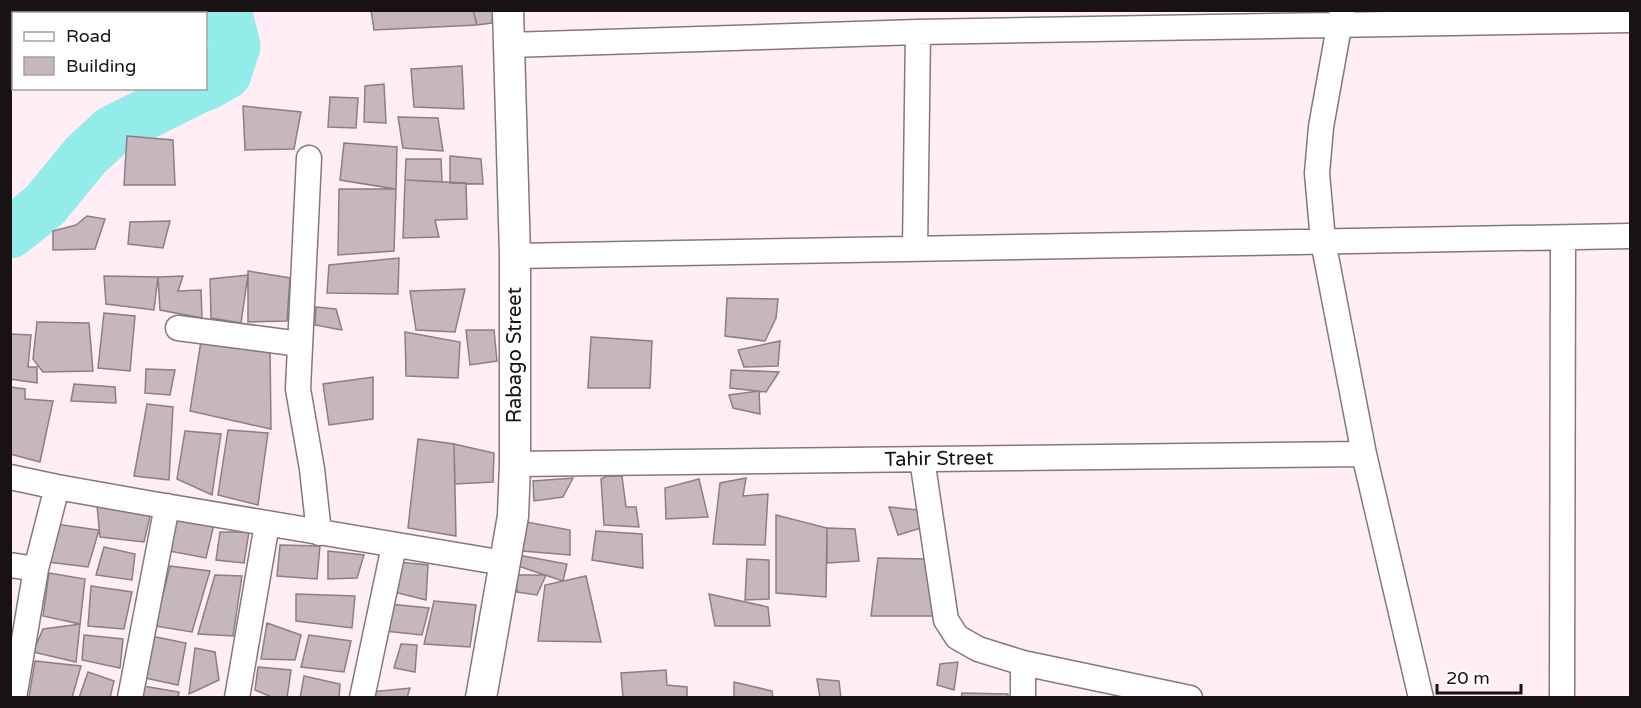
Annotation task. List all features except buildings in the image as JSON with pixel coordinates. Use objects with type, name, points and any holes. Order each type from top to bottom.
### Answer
[{"type":"street","name":"Rabago Street","points":[[481,698],[513,516],[515,256],[508,10]]},
{"type":"street","points":[[509,45],[1341,17],[1630,20]]},
{"type":"street","points":[[1341,17],[1321,127],[1317,173],[1323,241],[1364,454],[1421,698]]},
{"type":"street","points":[[915,249],[918,32]]},
{"type":"street","points":[[309,158],[298,389],[312,469],[319,533]]},
{"type":"street","points":[[515,256],[1630,236]]},
{"type":"street","points":[[1562,698],[1563,238]]},
{"type":"street","points":[[178,328],[300,344]]},
{"type":"street","name":"Tahir Street","points":[[515,464],[1364,454]]},
{"type":"street","points":[[922,459],[946,621],[957,637],[978,649],[1023,663],[1190,698]]},
{"type":"street","points":[[10,477],[393,546],[504,563]]},
{"type":"street","points":[[14,698],[15,662],[57,487]]},
{"type":"street","points":[[130,698],[166,506]]},
{"type":"street","points":[[237,698],[267,524]]},
{"type":"street","points":[[362,698],[393,546]]},
{"type":"street","points":[[10,565],[36,569]]},
{"type":"street","points":[[1023,663],[1023,698]]},
{"type":"waterway","points":[[207,84],[226,74],[235,46],[226,10]]},
{"type":"waterway","points":[[10,233],[44,206],[86,155],[112,131],[194,90]]}]
